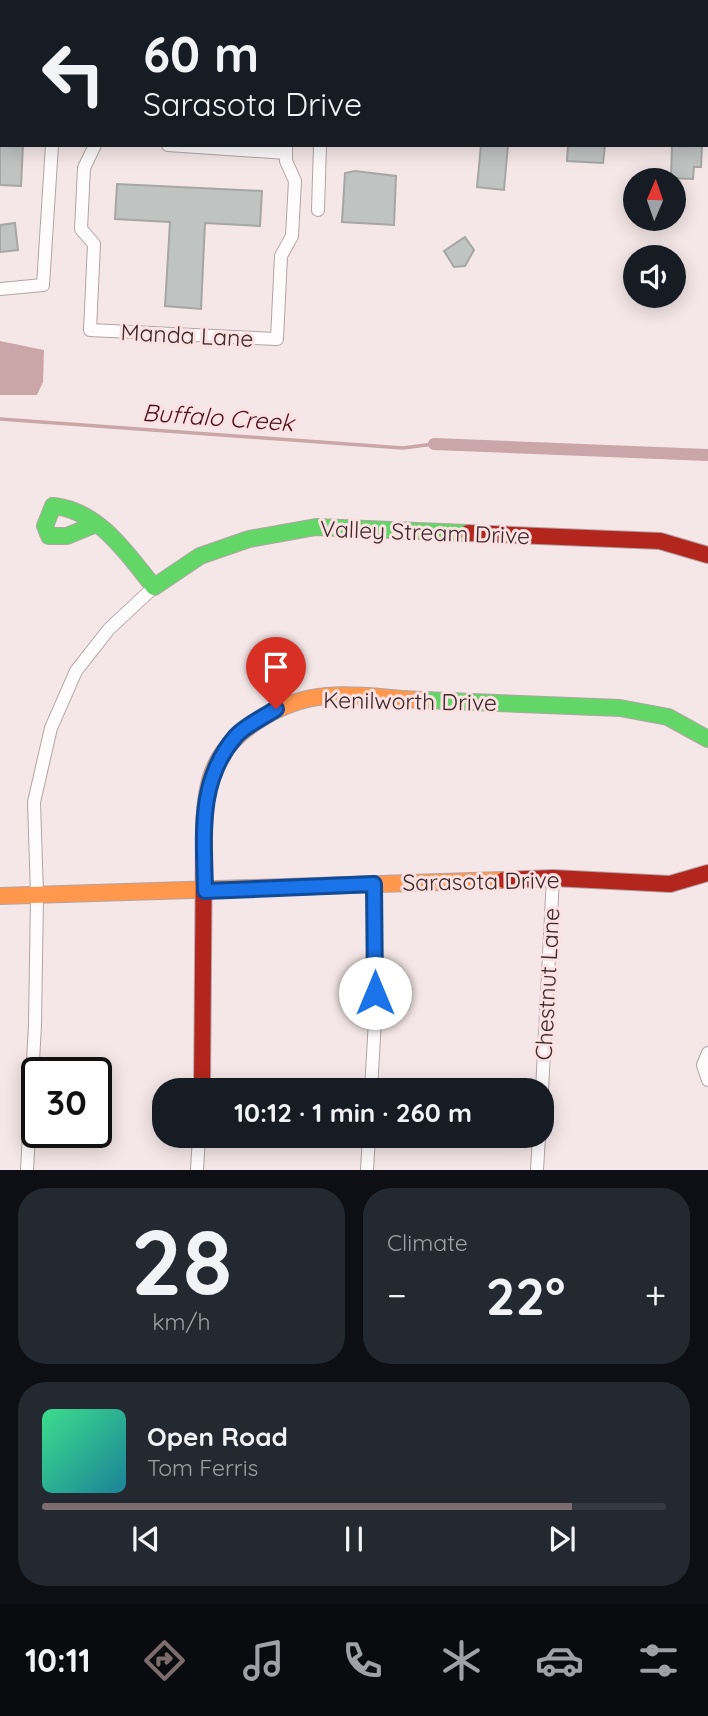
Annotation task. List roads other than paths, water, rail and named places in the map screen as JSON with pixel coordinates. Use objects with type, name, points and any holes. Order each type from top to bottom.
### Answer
[{"type":"street","points":[[0,289],[43,285],[52,147]]},
{"type":"street","name":"Manda Lane","points":[[94,147],[85,167],[81,229],[94,244],[90,330],[277,339],[281,256],[292,236],[295,181],[286,161],[286,149]]},
{"type":"street","points":[[227,147],[286,149]]},
{"type":"street","points":[[318,210],[320,147]]},
{"type":"street","points":[[96,524],[114,540],[154,587]]},
{"type":"street","name":"Valley Stream Drive","points":[[27,1170],[35,1025],[37,895],[34,802],[51,728],[76,671],[108,629],[154,587],[200,556],[249,539],[316,527],[660,541],[708,555]]},
{"type":"street","name":"Kenilworth Drive","points":[[202,1078],[204,817],[212,773],[237,735],[276,709],[325,696],[620,708],[668,717],[708,739]]},
{"type":"street","name":"Sarasota Drive","points":[[0,896],[553,878],[670,884],[708,873]]},
{"type":"street","name":"Chestnut Lane","points":[[543,1078],[553,878]]},
{"type":"street","points":[[372,1078],[375,1020],[374,884]]},
{"type":"street","points":[[708,1054],[703,1065],[708,1080]]},
{"type":"street","points":[[197,1170],[198,1148]]},
{"type":"street","points":[[367,1170],[368,1148]]},
{"type":"street","points":[[537,1170],[538,1148]]},
{"type":"waterway","name":"Buffalo Creek","points":[[0,419],[403,448],[434,444]]},
{"type":"waterway","points":[[434,444],[708,455]]}]
